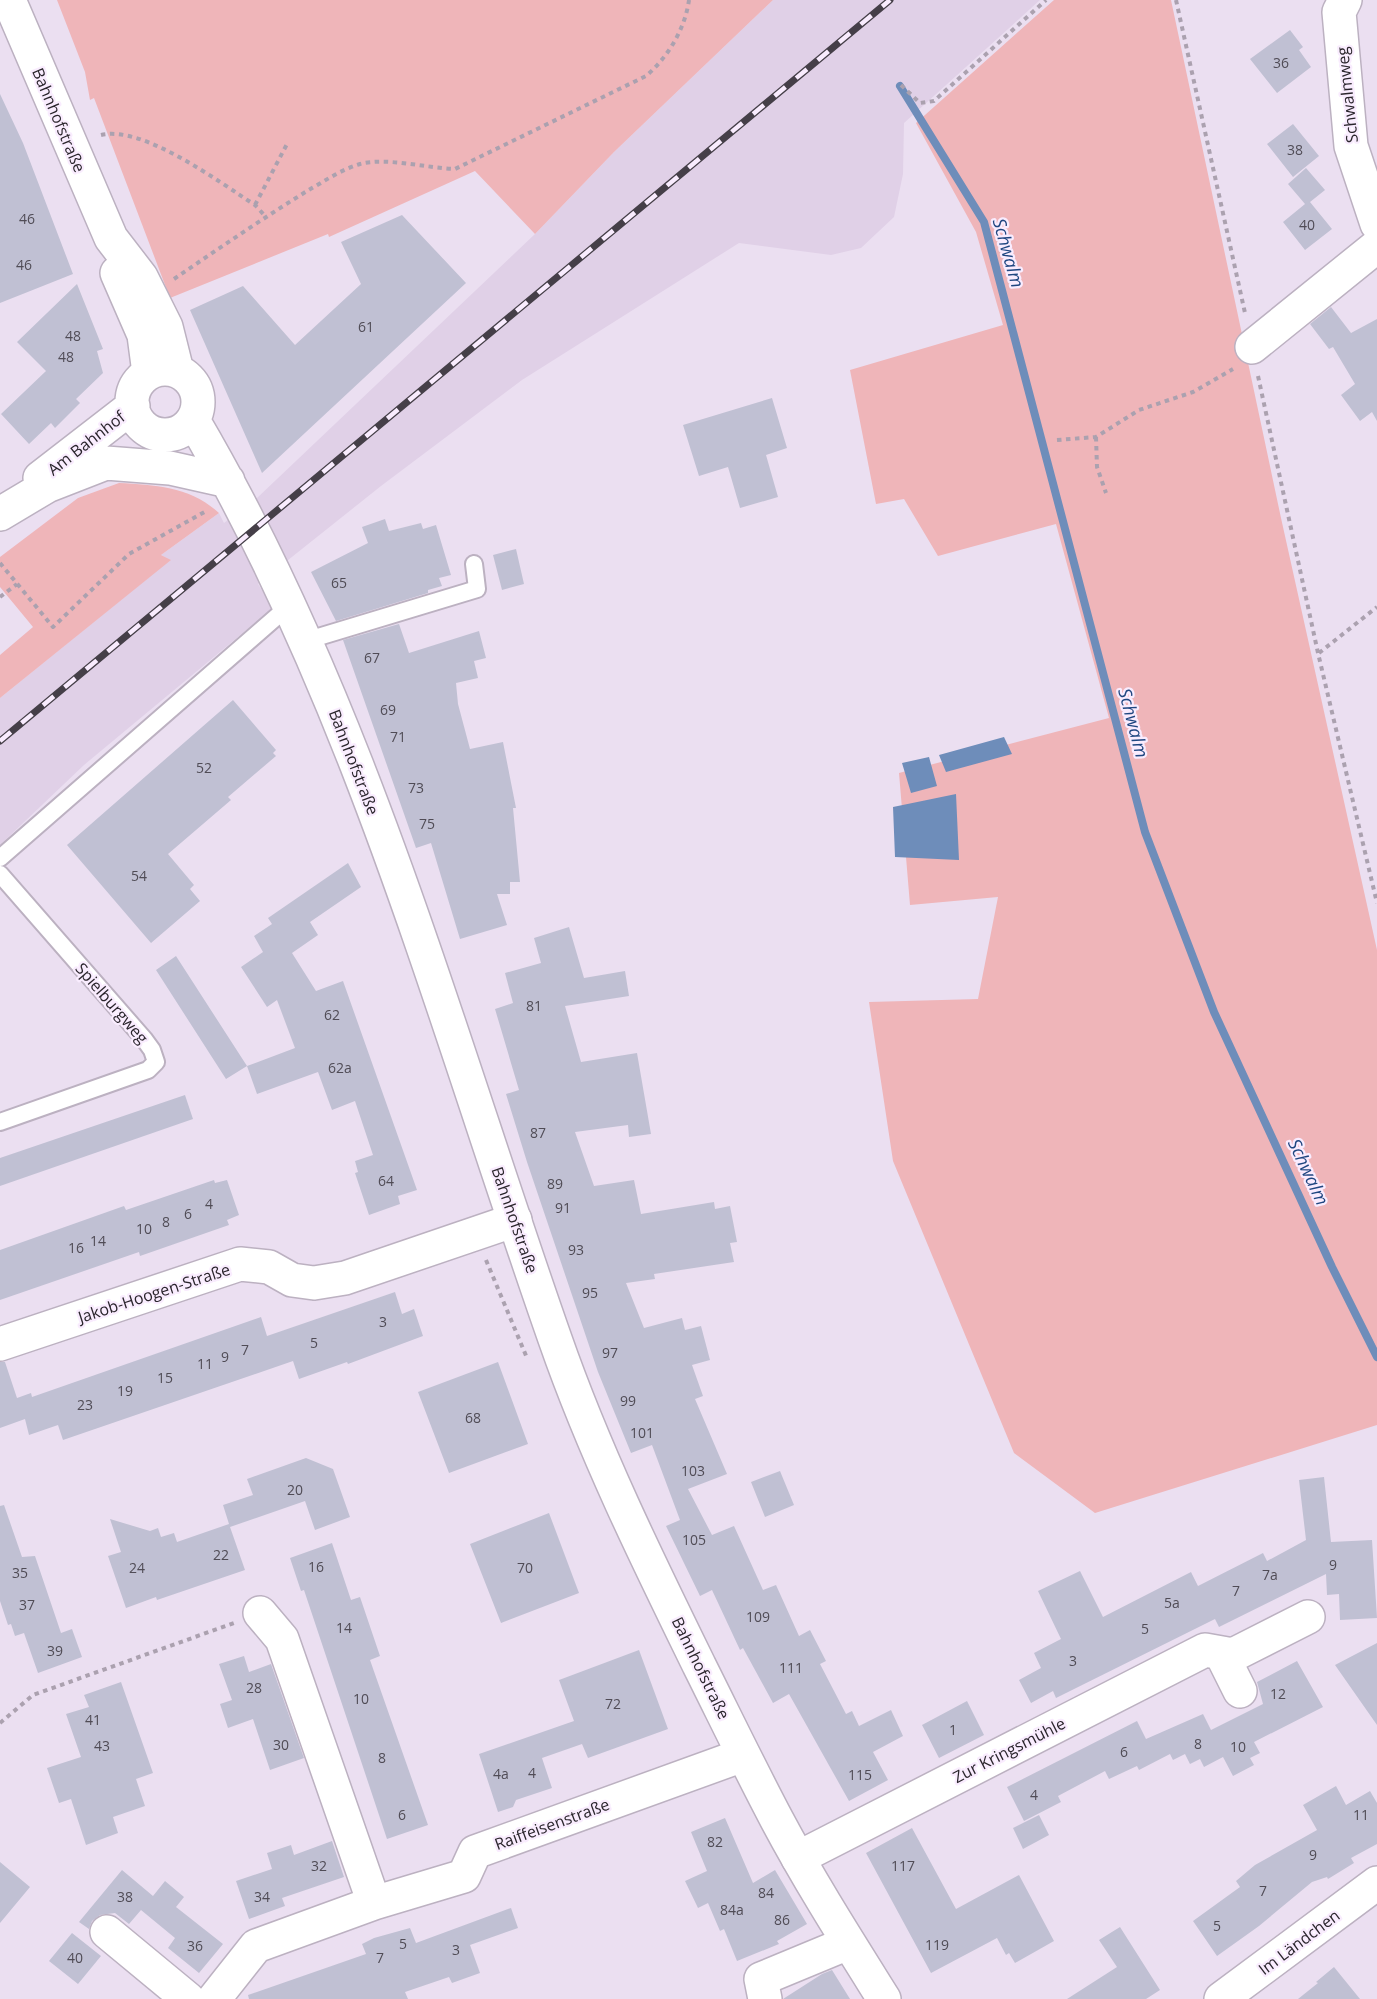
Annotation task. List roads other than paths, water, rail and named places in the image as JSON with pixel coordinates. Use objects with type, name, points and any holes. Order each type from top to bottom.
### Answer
[{"type":"street","name":"Bahnhofstraße","points":[[9,0],[68,143],[111,238],[141,277],[166,327],[163,372]]},
{"type":"street","name":"Schwalmweg","points":[[1345,0],[1339,12],[1351,146],[1377,225]]},
{"type":"street","name":"Bahnhofstraße","points":[[111,238],[114,266],[163,372],[192,383],[197,392],[197,411],[193,420],[232,488],[290,605],[353,757],[429,963],[582,1411],[667,1598],[743,1755],[798,1858],[884,1999]]},
{"type":"street","points":[[1253,352],[1377,246]]},
{"type":"street","points":[[163,372],[136,387],[139,417],[166,435],[176,433],[193,420]]},
{"type":"street","name":"Am Bahnhof","points":[[0,514],[39,479],[139,417]]},
{"type":"street","name":"Am Bahnhof","points":[[0,514],[47,486],[106,463],[170,468],[232,488]]},
{"type":"street","name":"Jakob-Hoogen-Straße","points":[[0,1344],[240,1264],[269,1267],[292,1280],[314,1283],[345,1278],[515,1220]]},
{"type":"street","points":[[260,1613],[282,1639],[374,1903]]},
{"type":"street","name":"Zur Kringsmühle","points":[[798,1858],[1205,1650],[1233,1655],[1308,1617]]},
{"type":"street","points":[[1221,1653],[1240,1691]]},
{"type":"street","name":"Raiffeisenstraße","points":[[214,1999],[255,1946],[374,1903],[464,1876],[475,1852],[743,1755]]},
{"type":"street","name":"Im Ländchen","points":[[1221,1999],[1377,1884]]},
{"type":"street","points":[[107,1932],[188,1999]]},
{"type":"street","points":[[765,1999],[761,1979],[848,1943]]},
{"type":"lane","points":[[305,641],[477,589],[474,564]]},
{"type":"lane","points":[[0,858],[290,605]]},
{"type":"lane","name":"Spielburgweg","points":[[0,874],[144,1039],[152,1050],[156,1062],[148,1070],[0,1122]]},
{"type":"water","points":[[1004,737],[1012,754],[946,772],[939,755]]},
{"type":"water","points":[[929,757],[937,786],[911,793],[902,763]]},
{"type":"water","points":[[956,794],[959,860],[895,857],[893,807]]},
{"type":"waterway","name":"Schwalm","points":[[900,86],[984,222],[1145,832],[1214,1012],[1332,1267],[1377,1357]]},
{"type":"railway","points":[[0,741],[890,0]]}]
